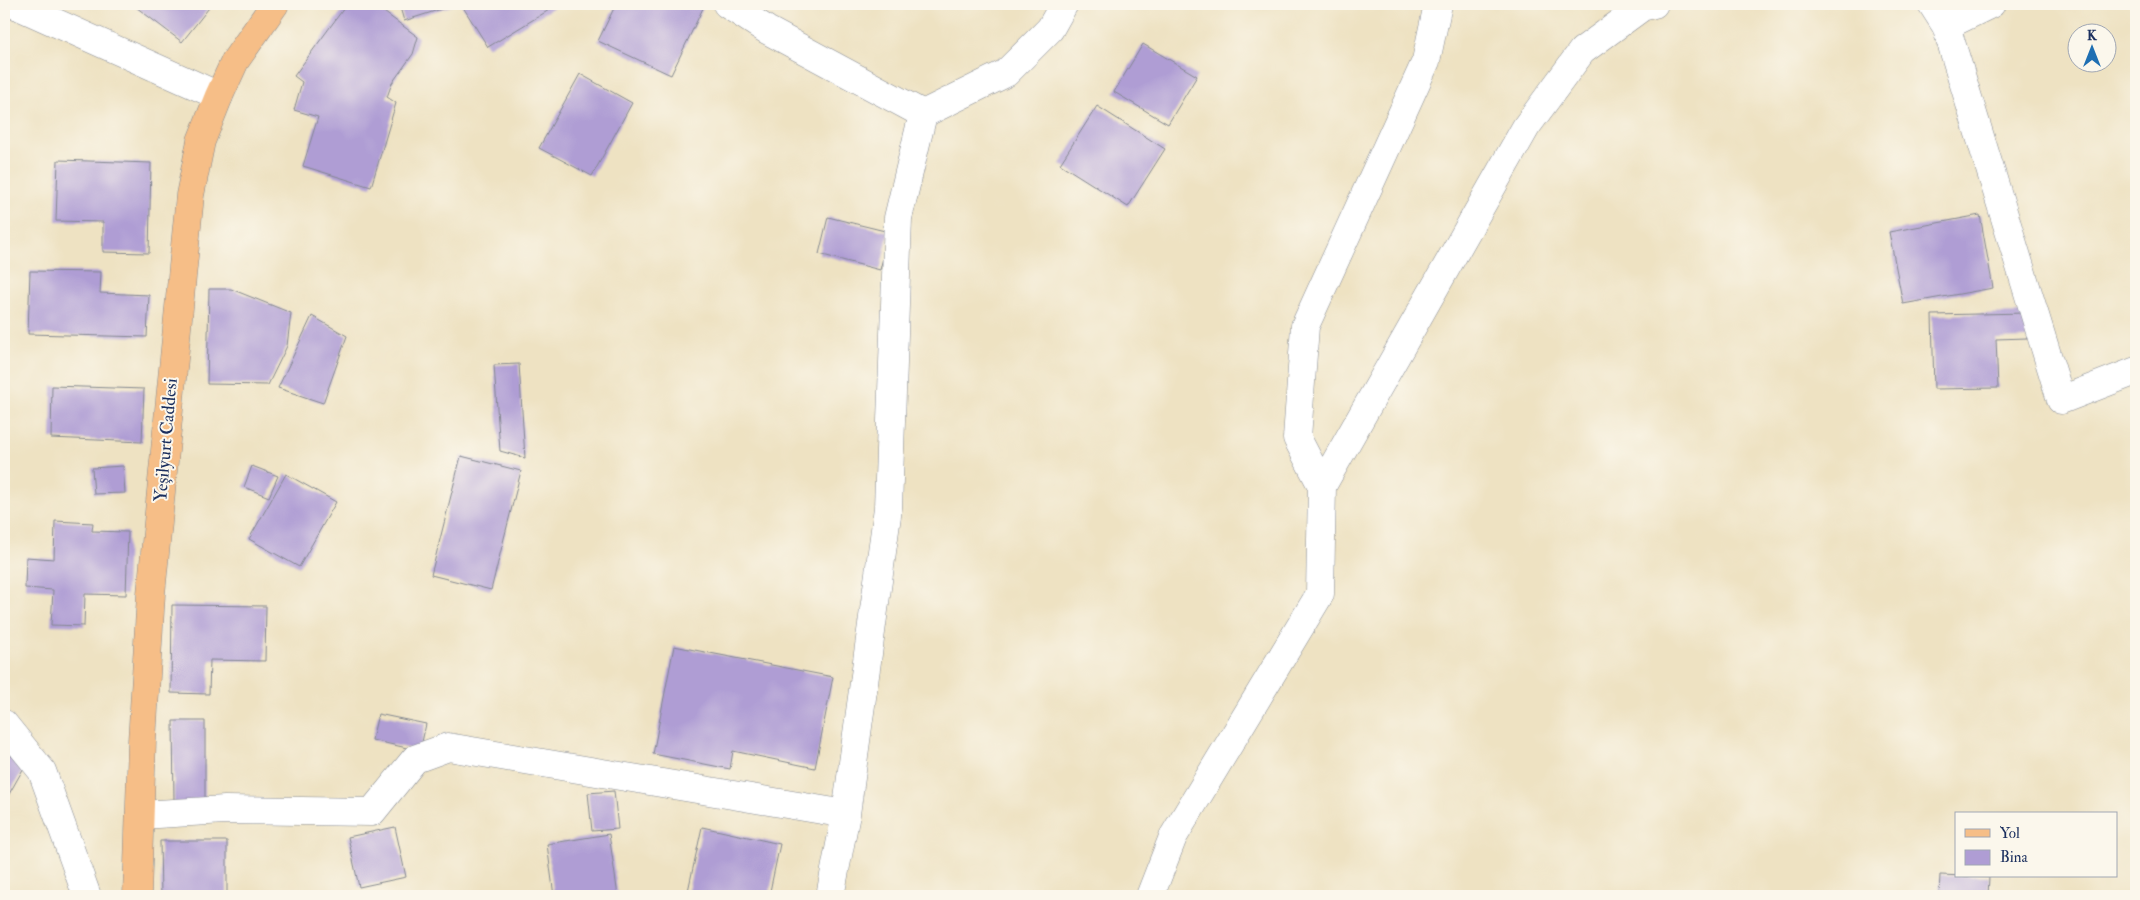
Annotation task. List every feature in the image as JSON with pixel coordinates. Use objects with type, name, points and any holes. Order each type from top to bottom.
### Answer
[{"type":"main road","name":"Yeşilyurt Caddesi","points":[[137,896],[151,594],[190,195],[201,140],[219,96],[235,61],[275,4]]},
{"type":"street","points":[[14,4],[219,96]]},
{"type":"street","points":[[726,4],[767,30],[924,114]]},
{"type":"street","points":[[830,896],[846,814],[888,508],[898,218],[924,114],[1006,73],[1050,29],[1064,4]]},
{"type":"street","points":[[1322,486],[1297,438],[1305,326],[1426,61],[1438,4]]},
{"type":"street","points":[[1150,896],[1173,837],[1320,594],[1322,486],[1526,126],[1582,51],[1642,7],[1654,4]]},
{"type":"street","points":[[1932,4],[1946,26],[2062,400],[2136,371]]},
{"type":"street","points":[[1946,26],[1990,4]]},
{"type":"street","points":[[4,724],[42,770],[87,896]]},
{"type":"street","points":[[140,816],[225,810],[372,812],[415,759],[448,747],[846,814]]},
{"type":"building","points":[[132,4],[212,4],[182,42]]},
{"type":"building","points":[[347,4],[373,4],[418,37],[413,54],[392,83],[387,97],[396,103],[371,187],[303,166],[318,117],[294,110],[302,82],[294,76]]},
{"type":"building","points":[[399,4],[457,4],[404,21]]},
{"type":"building","points":[[461,4],[559,4],[488,47]]},
{"type":"building","points":[[616,4],[705,4],[671,75],[598,41]]},
{"type":"building","points":[[1143,44],[1197,76],[1168,124],[1114,92]]},
{"type":"building","points":[[580,74],[632,103],[592,176],[539,148]]},
{"type":"building","points":[[1097,106],[1165,149],[1128,207],[1060,164]]},
{"type":"building","points":[[58,160],[151,163],[149,253],[103,252],[103,222],[56,221]]},
{"type":"building","points":[[1980,215],[1993,288],[1903,304],[1889,232]]},
{"type":"building","points":[[828,217],[889,232],[880,270],[819,254]]},
{"type":"building","points":[[30,271],[101,272],[100,293],[149,295],[147,337],[28,334]]},
{"type":"building","points":[[209,289],[231,289],[291,313],[287,346],[268,385],[207,384]]},
{"type":"building","points":[[2026,313],[2027,338],[1996,339],[1998,388],[1934,389],[1932,315]]},
{"type":"building","points":[[312,316],[347,336],[323,403],[278,388]]},
{"type":"building","points":[[519,364],[525,458],[500,451],[494,365]]},
{"type":"building","points":[[52,386],[144,389],[142,442],[51,438]]},
{"type":"building","points":[[461,456],[521,471],[491,590],[431,575]]},
{"type":"building","points":[[123,466],[125,493],[94,494],[92,468]]},
{"type":"building","points":[[252,466],[278,476],[269,497],[244,487]]},
{"type":"building","points":[[286,474],[336,502],[299,567],[249,539]]},
{"type":"building","points":[[55,521],[93,523],[92,531],[128,532],[126,595],[85,594],[84,626],[51,625],[53,590],[25,588],[26,557],[54,559]]},
{"type":"building","points":[[172,605],[266,606],[265,661],[210,660],[209,694],[171,693]]},
{"type":"building","points":[[674,646],[833,677],[815,768],[733,751],[730,769],[653,754]]},
{"type":"building","points":[[378,714],[426,724],[420,751],[372,740]]},
{"type":"building","points":[[173,721],[205,721],[205,802],[174,803]]},
{"type":"building","points":[[4,752],[26,764],[4,803]]},
{"type":"building","points":[[614,791],[618,829],[592,831],[588,793]]},
{"type":"building","points":[[395,827],[406,877],[359,887],[348,837]]},
{"type":"building","points":[[702,827],[780,844],[769,896],[711,896],[688,891]]},
{"type":"building","points":[[609,834],[618,896],[554,896],[547,844]]},
{"type":"building","points":[[160,841],[227,841],[227,896],[161,896]]},
{"type":"building","points":[[1940,875],[1955,876],[1955,878],[1989,878],[1988,896],[1939,896]]}]
